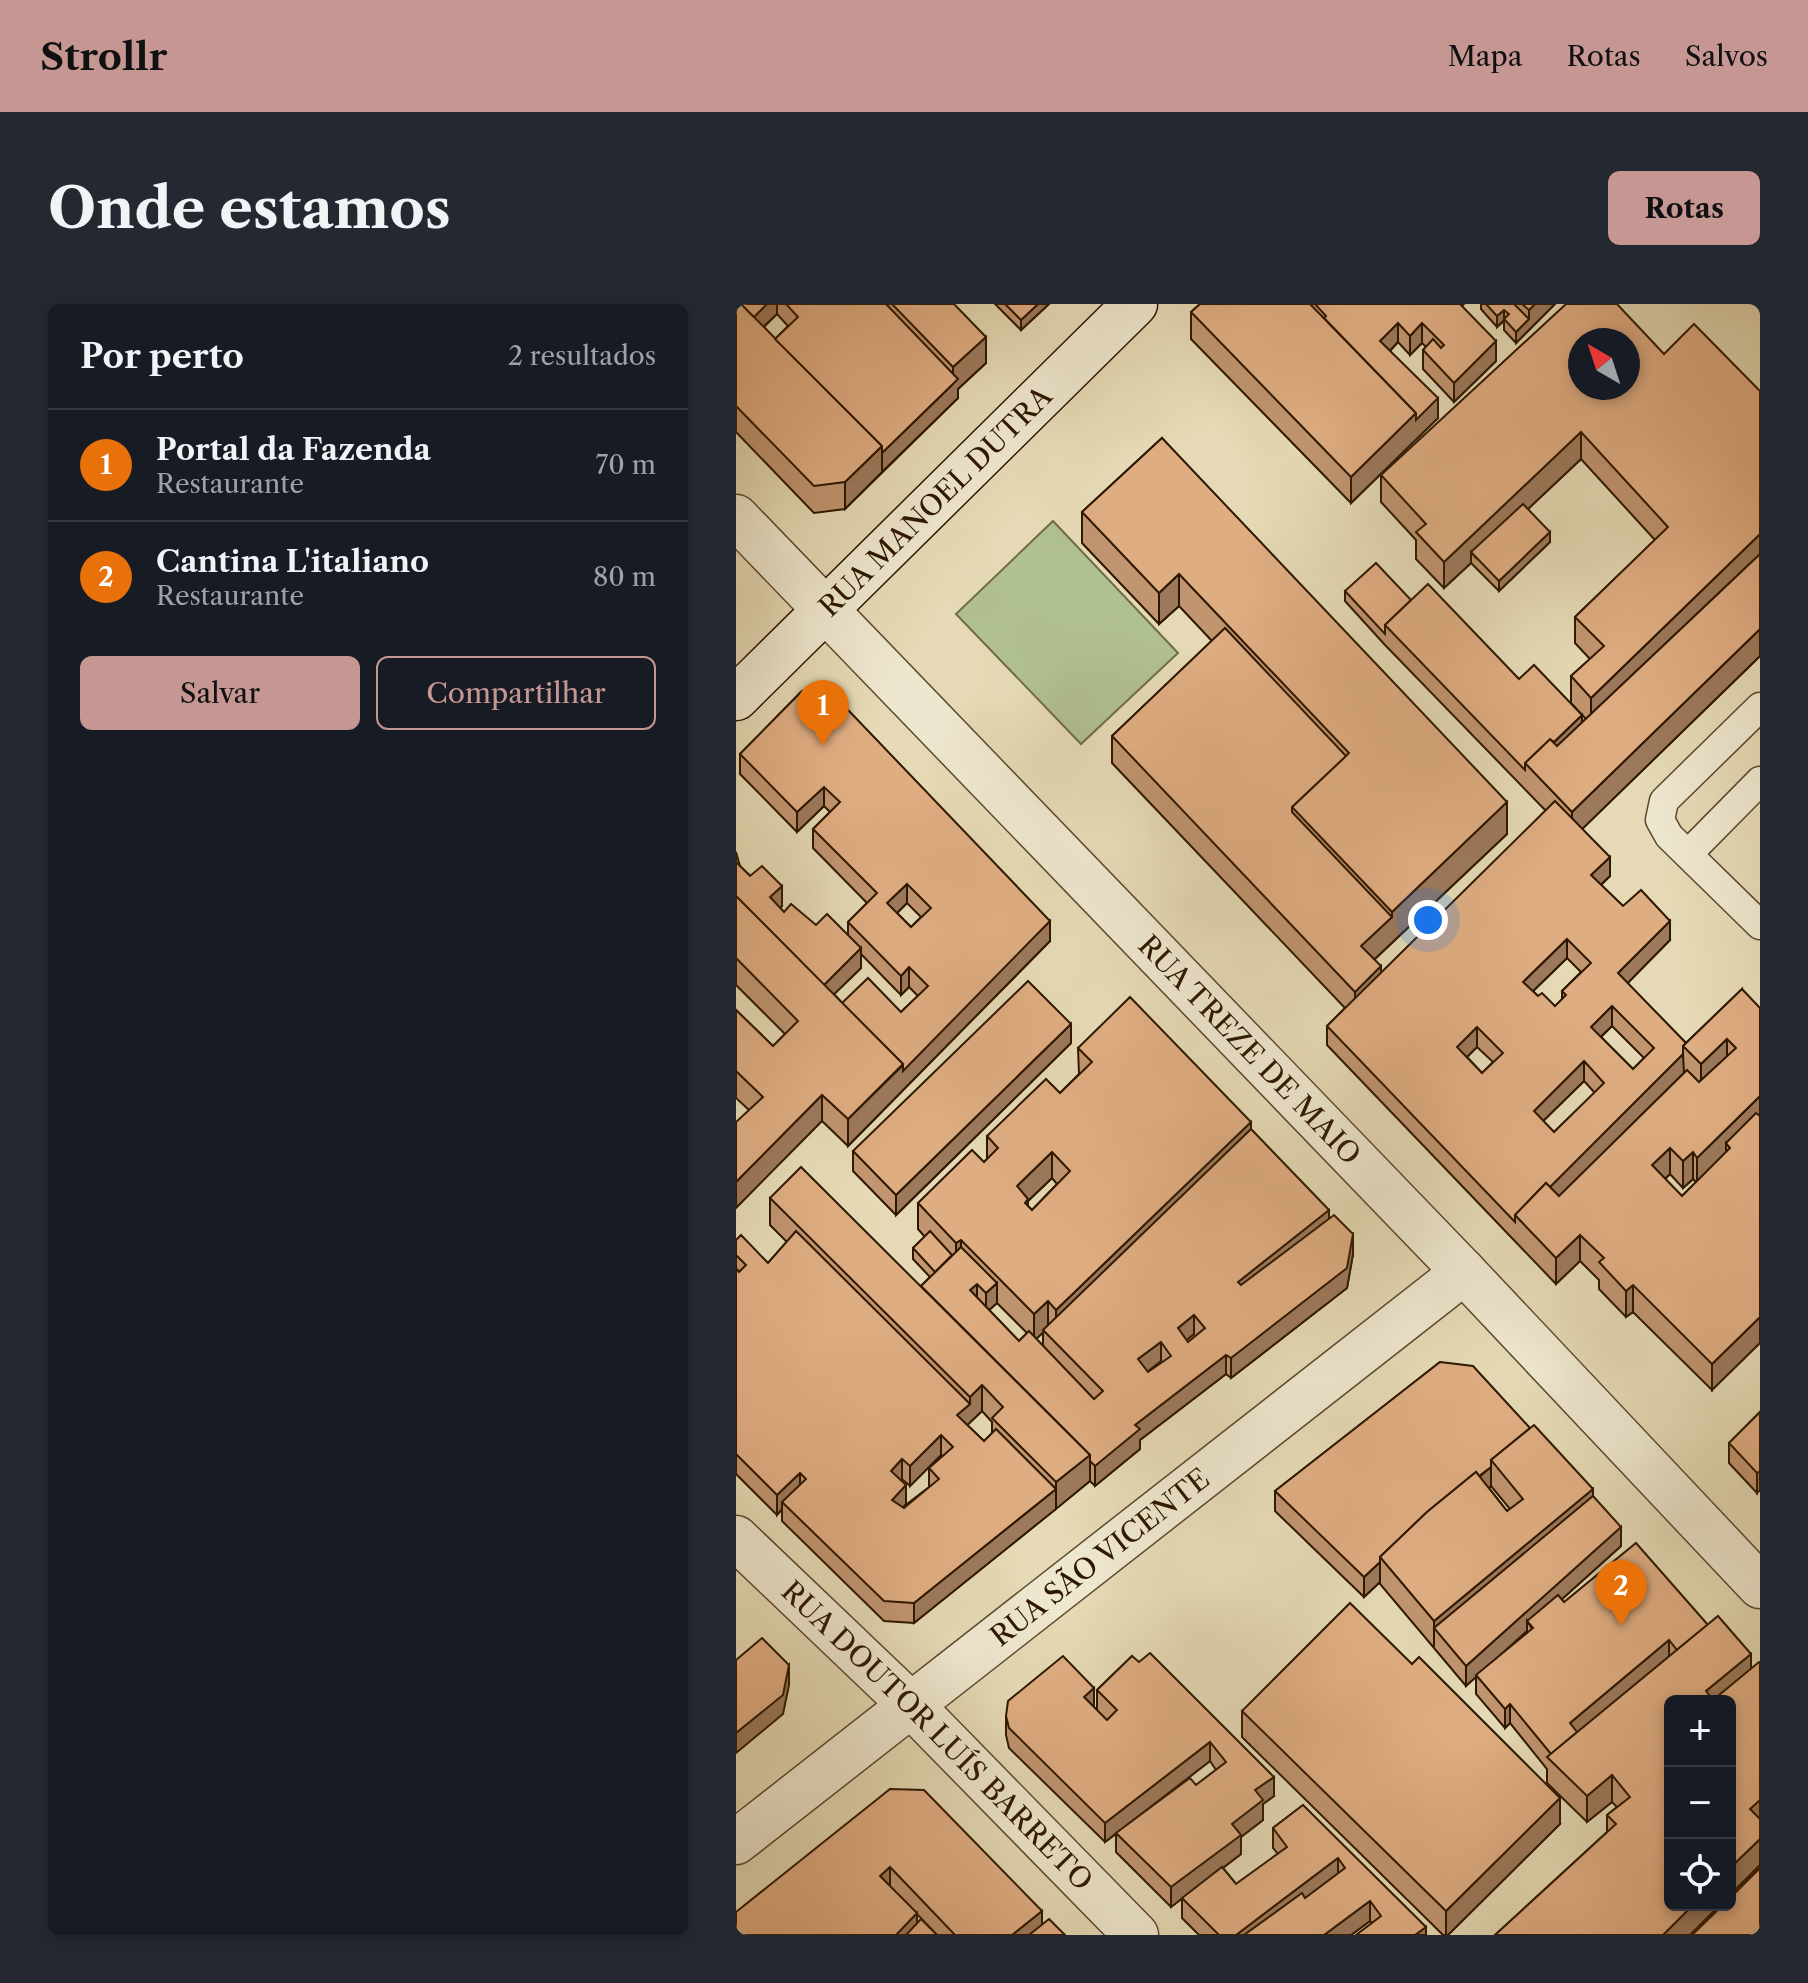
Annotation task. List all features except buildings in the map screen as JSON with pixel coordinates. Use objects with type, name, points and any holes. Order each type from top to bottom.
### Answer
[{"type":"street","name":"RUA MANOEL DUTRA","points":[[736,698],[1135,304]]},
{"type":"street","name":"RUA TREZE DE MAIO","points":[[736,517],[1464,1272],[1760,1586]]},
{"type":"street","name":"RUA SÃO VICENTE","points":[[736,1842],[1464,1272]]},
{"type":"street","name":"RUA DOUTOR LUÍS BARRETO","points":[[736,1538],[912,1706],[1136,1935]]},
{"type":"lane","points":[[1760,707],[1664,801],[1660,820],[1669,836],[1760,925]]},
{"type":"lane","points":[[1688,854],[1760,781]]},
{"type":"green space","points":[[1053,521],[1178,653],[1081,744],[956,614]]},
{"type":"place","name":"Portal da Fazenda","points":[[823,746]]},
{"type":"place","name":"Cantina L'italiano","points":[[1621,1626]]}]
